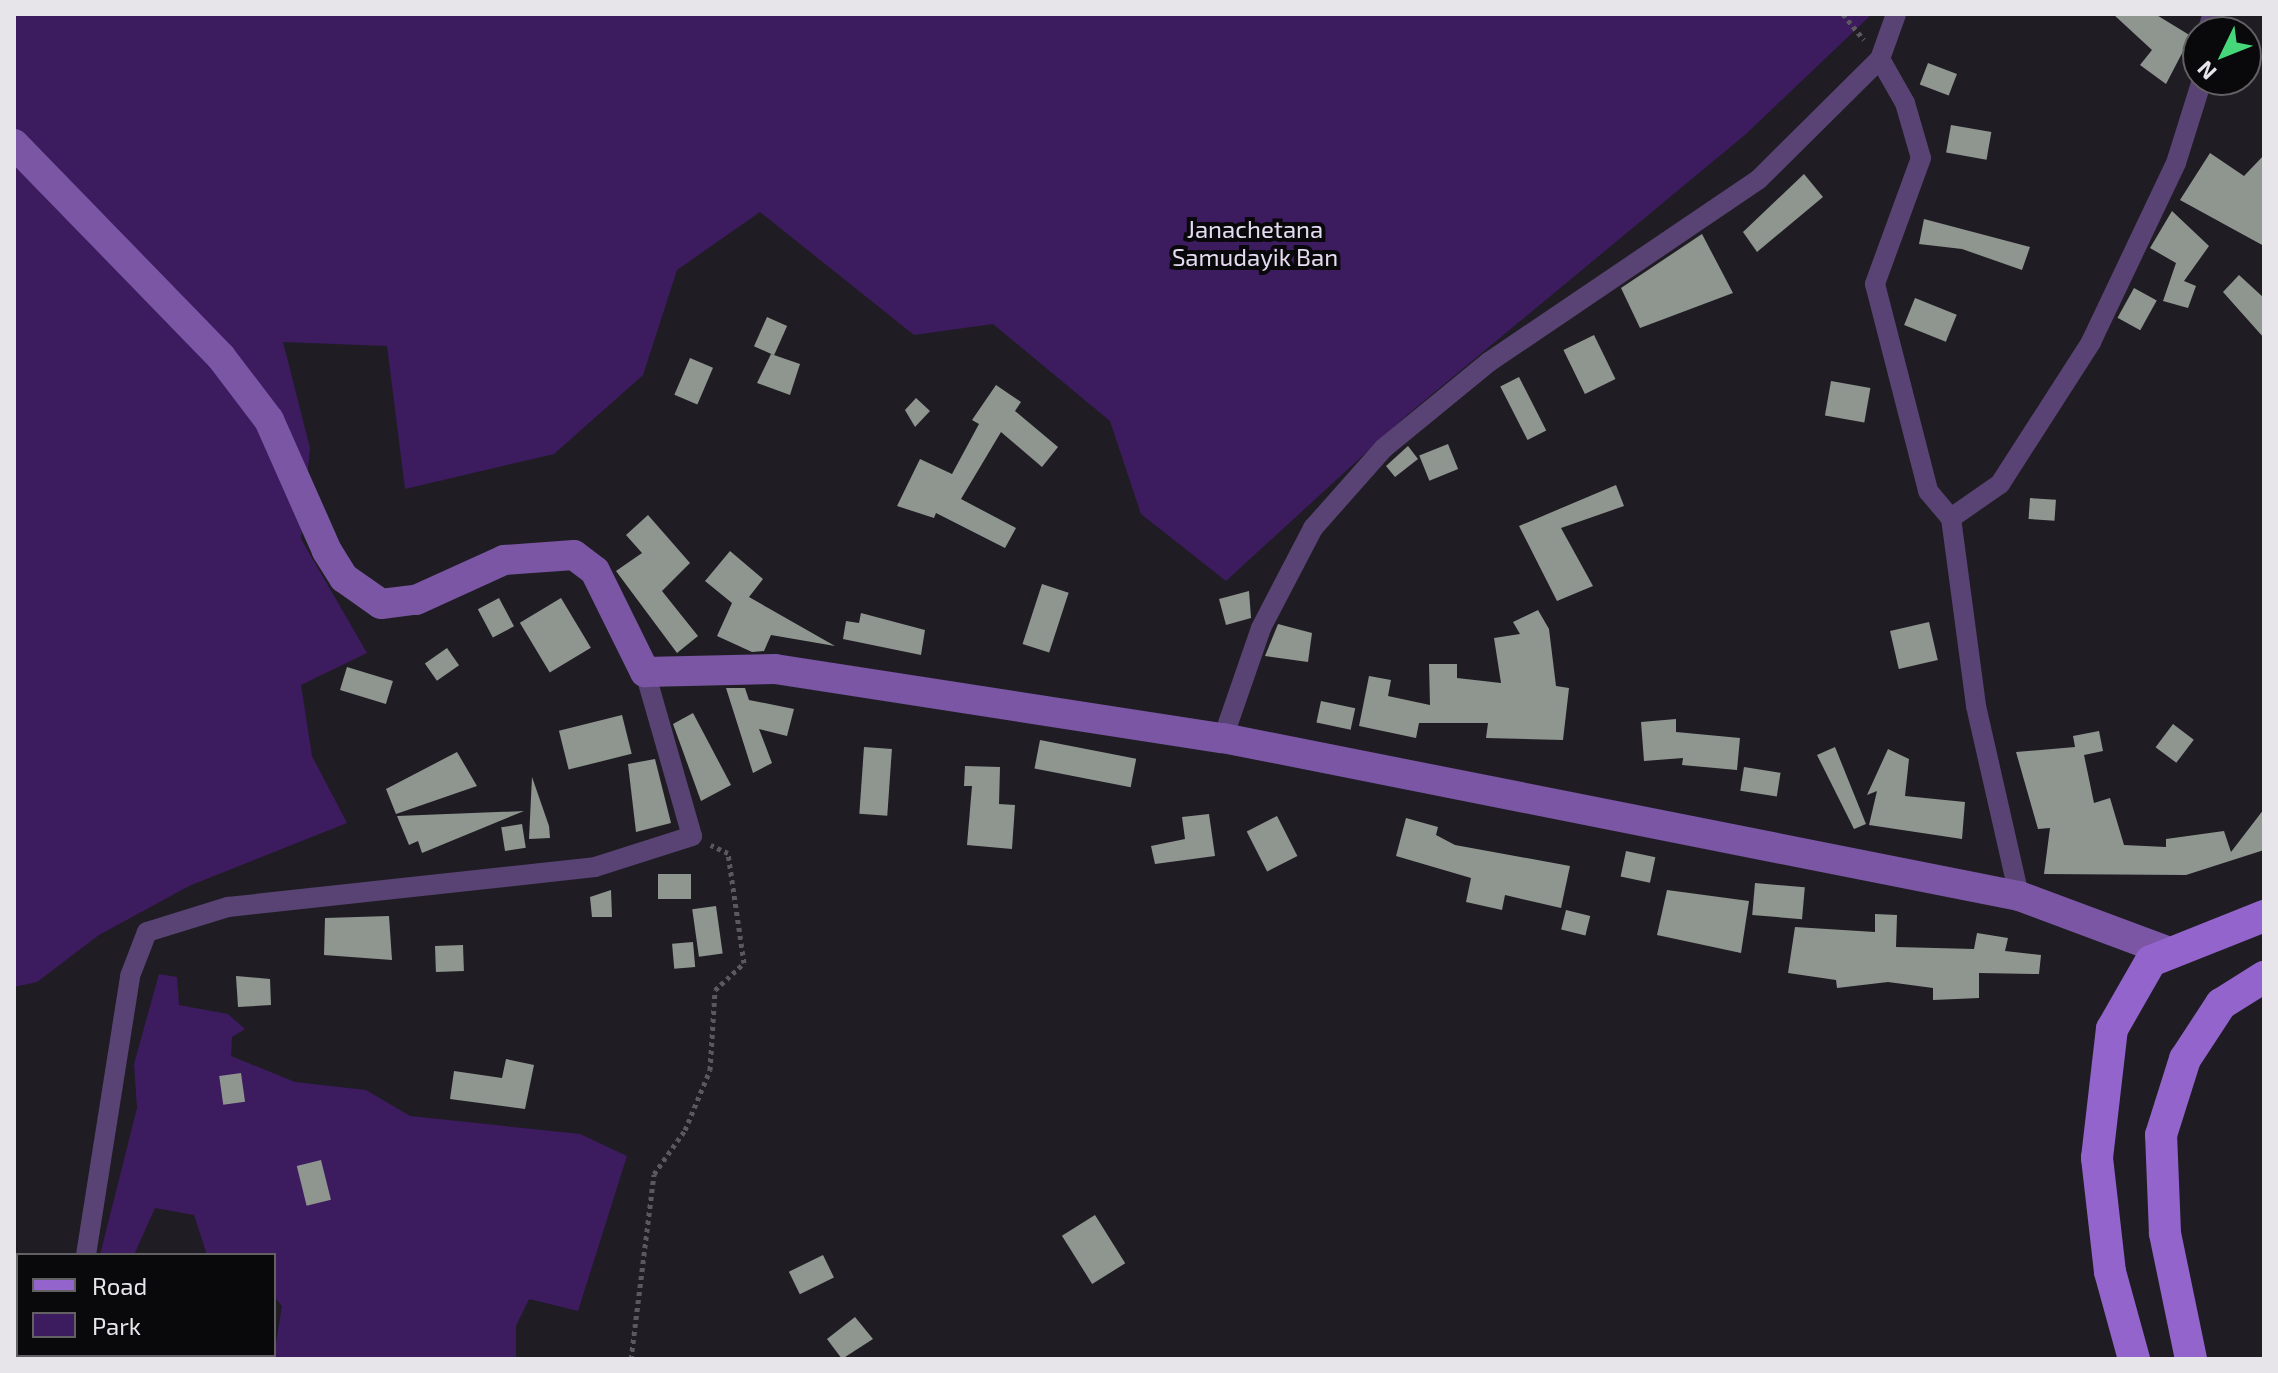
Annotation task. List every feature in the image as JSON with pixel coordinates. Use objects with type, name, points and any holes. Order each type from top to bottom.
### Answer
[{"type":"main road","points":[[2134,1359],[2110,1272],[2097,1158],[2112,1029],[2129,988],[2167,951],[2264,916]]},
{"type":"main road","points":[[2191,1359],[2165,1233],[2161,1135],[2185,1059],[2221,1004],[2264,977]]},
{"type":"street","points":[[1223,738],[1261,628],[1313,528],[1384,448],[1489,362],[1758,180],[1880,59],[1896,14]]},
{"type":"street","points":[[1880,59],[1905,103],[1921,158],[1875,284],[1928,491],[1951,518],[1976,706],[2019,896]]},
{"type":"street","points":[[1951,518],[2000,484],[2091,342],[2176,163],[2197,96]]},
{"type":"street","points":[[14,144],[221,357],[269,420],[327,551],[364,596],[381,604],[416,600],[504,560],[574,555],[602,584],[645,672],[692,836],[595,867],[228,907],[147,932],[130,976],[86,1253]]},
{"type":"street","points":[[645,672],[775,669],[1223,738],[2019,896],[2167,951]]},
{"type":"path","points":[[631,1359],[654,1174],[685,1130],[710,1070],[715,990],[744,963],[728,853],[692,836]]},
{"type":"green space","name":"Janachetana Samudayik Ban","points":[[14,14],[1872,14],[1746,134],[1407,415],[1226,581],[1141,514],[1110,421],[993,324],[914,335],[760,212],[677,270],[643,375],[554,454],[405,489],[387,346],[283,342],[310,448],[301,539],[367,653],[301,685],[312,756],[347,823],[189,886],[99,935],[37,982],[14,987]]},
{"type":"green space","points":[[159,974],[177,977],[179,1005],[228,1014],[245,1029],[232,1037],[231,1056],[295,1082],[366,1090],[410,1116],[580,1134],[627,1156],[578,1311],[529,1299],[516,1326],[516,1359],[247,1359],[276,1357],[282,1306],[276,1299],[276,1253],[206,1253],[194,1215],[155,1208],[135,1253],[101,1253],[137,1108],[134,1064]]},
{"type":"building","points":[[2113,14],[2155,14],[2182,30],[2182,53],[2166,84],[2140,65],[2152,50]]},
{"type":"building","points":[[1928,63],[1957,74],[1949,96],[1920,84]]},
{"type":"building","points":[[1951,125],[1991,132],[1987,160],[1946,153]]},
{"type":"building","points":[[2210,153],[2244,176],[2264,155],[2264,246],[2180,200]]},
{"type":"building","points":[[1804,174],[1823,197],[1757,252],[1743,232]]},
{"type":"building","points":[[2172,211],[2209,246],[2184,281],[2196,286],[2188,308],[2163,301],[2176,263],[2150,248]]},
{"type":"building","points":[[1924,219],[2030,247],[2022,270],[1962,249],[1919,244]]},
{"type":"building","points":[[1702,234],[1733,293],[1640,328],[1621,288]]},
{"type":"building","points":[[2239,275],[2264,298],[2264,338],[2223,292]]},
{"type":"building","points":[[2134,288],[2157,301],[2140,330],[2118,318]]},
{"type":"building","points":[[1915,298],[1957,315],[1946,342],[1904,325]]},
{"type":"building","points":[[767,317],[787,326],[774,355],[754,346]]},
{"type":"building","points":[[1594,335],[1615,379],[1585,394],[1563,350]]},
{"type":"building","points":[[771,354],[800,364],[790,395],[757,383]]},
{"type":"building","points":[[690,358],[713,368],[697,405],[674,395]]},
{"type":"building","points":[[1519,377],[1546,430],[1528,440],[1500,387]]},
{"type":"building","points":[[1831,381],[1870,388],[1864,422],[1825,415]]},
{"type":"building","points":[[996,385],[1021,402],[1015,411],[1058,447],[1042,467],[1001,432],[961,499],[1016,528],[1005,548],[936,513],[934,518],[897,506],[920,459],[952,474],[979,424],[972,420]]},
{"type":"building","points":[[916,398],[930,411],[915,427],[905,410]]},
{"type":"building","points":[[1448,444],[1458,469],[1429,481],[1419,456]]},
{"type":"building","points":[[1408,446],[1418,459],[1395,477],[1386,466]]},
{"type":"building","points":[[1616,485],[1624,506],[1561,528],[1593,586],[1557,601],[1519,526]]},
{"type":"building","points":[[2030,498],[2056,500],[2054,521],[2029,519]]},
{"type":"building","points":[[648,515],[690,563],[662,591],[698,636],[677,653],[616,571],[642,553],[626,535]]},
{"type":"building","points":[[730,551],[763,579],[749,597],[835,646],[771,635],[764,651],[752,652],[717,636],[732,603],[705,581]]},
{"type":"building","points":[[1042,584],[1069,593],[1049,653],[1023,644]]},
{"type":"building","points":[[1249,591],[1251,618],[1226,625],[1219,599]]},
{"type":"building","points":[[499,598],[514,626],[493,638],[478,609]]},
{"type":"building","points":[[561,598],[591,648],[550,672],[520,623]]},
{"type":"building","points":[[1538,610],[1549,629],[1556,686],[1569,688],[1563,740],[1486,738],[1488,723],[1419,723],[1416,738],[1359,726],[1369,676],[1391,680],[1388,696],[1430,705],[1429,664],[1457,664],[1457,678],[1501,683],[1494,638],[1520,634],[1513,622]]},
{"type":"building","points":[[861,613],[925,630],[921,655],[843,639],[846,621],[859,623]]},
{"type":"building","points":[[1929,622],[1938,660],[1899,669],[1890,631]]},
{"type":"building","points":[[1278,624],[1312,633],[1308,662],[1265,656]]},
{"type":"building","points":[[447,648],[459,665],[437,681],[425,663]]},
{"type":"building","points":[[347,667],[393,681],[386,704],[340,690]]},
{"type":"building","points":[[726,688],[745,688],[749,700],[794,709],[787,736],[759,729],[772,763],[753,773]]},
{"type":"building","points":[[1321,701],[1355,708],[1351,730],[1316,723]]},
{"type":"building","points":[[693,713],[731,785],[701,801],[673,724]]},
{"type":"building","points":[[622,715],[632,754],[569,770],[559,731]]},
{"type":"building","points":[[1676,719],[1676,732],[1740,738],[1737,770],[1682,765],[1683,758],[1644,761],[1641,722]]},
{"type":"building","points":[[2173,724],[2194,740],[2176,763],[2156,747]]},
{"type":"building","points":[[2099,731],[2103,751],[2084,755],[2094,803],[2110,798],[2124,845],[2166,847],[2166,839],[2224,831],[2231,852],[2264,809],[2264,850],[2186,875],[2044,874],[2050,828],[2038,829],[2016,752],[2075,747],[2073,736]]},
{"type":"building","points":[[1040,740],[1136,759],[1131,787],[1034,768]]},
{"type":"building","points":[[864,747],[892,749],[887,816],[859,814]]},
{"type":"building","points":[[1835,747],[1866,824],[1854,829],[1817,755]]},
{"type":"building","points":[[1888,749],[1909,759],[1905,796],[1965,802],[1962,839],[1869,825],[1877,791],[1867,795]]},
{"type":"building","points":[[457,752],[477,786],[396,814],[386,789]]},
{"type":"building","points":[[655,759],[671,823],[636,832],[628,764]]},
{"type":"building","points":[[965,766],[1000,767],[999,804],[1015,805],[1012,849],[967,845],[972,786],[964,786]]},
{"type":"building","points":[[1744,767],[1781,773],[1777,796],[1740,791]]},
{"type":"building","points":[[532,777],[549,826],[550,838],[529,839]]},
{"type":"building","points":[[524,811],[422,853],[418,841],[409,845],[397,816]]},
{"type":"building","points":[[1209,814],[1215,856],[1155,864],[1151,846],[1185,839],[1182,817]]},
{"type":"building","points":[[1277,816],[1297,856],[1267,872],[1247,831]]},
{"type":"building","points":[[1406,818],[1438,827],[1436,835],[1455,845],[1570,866],[1561,908],[1505,895],[1502,910],[1466,902],[1471,878],[1396,856]]},
{"type":"building","points":[[522,824],[526,848],[505,851],[501,827]]},
{"type":"building","points":[[1626,851],[1655,857],[1650,883],[1621,876]]},
{"type":"building","points":[[658,874],[691,874],[691,899],[658,899]]},
{"type":"building","points":[[1755,883],[1805,887],[1802,919],[1752,915]]},
{"type":"building","points":[[611,890],[612,917],[592,917],[590,897]]},
{"type":"building","points":[[1667,890],[1749,901],[1741,953],[1657,935]]},
{"type":"building","points":[[716,906],[723,954],[699,957],[692,909]]},
{"type":"building","points":[[1566,910],[1590,916],[1585,935],[1561,929]]},
{"type":"building","points":[[1875,914],[1897,915],[1896,947],[1974,949],[1977,933],[2008,938],[2005,951],[2041,955],[2039,974],[1979,973],[1979,998],[1933,1000],[1933,988],[1888,982],[1837,988],[1836,980],[1788,973],[1795,927],[1875,932]]},
{"type":"building","points":[[389,916],[392,960],[324,955],[325,918]]},
{"type":"building","points":[[693,942],[695,967],[674,969],[672,944]]},
{"type":"building","points":[[463,945],[464,971],[436,972],[435,946]]},
{"type":"building","points":[[236,976],[270,979],[271,1005],[238,1007]]},
{"type":"building","points":[[506,1059],[534,1065],[525,1109],[450,1099],[454,1071],[502,1078]]},
{"type":"building","points":[[241,1073],[245,1102],[223,1105],[219,1076]]},
{"type":"building","points":[[321,1160],[331,1200],[307,1206],[297,1166]]},
{"type":"building","points":[[1095,1215],[1125,1263],[1092,1284],[1062,1236]]},
{"type":"building","points":[[823,1255],[834,1277],[800,1294],[789,1272]]},
{"type":"building","points":[[855,1317],[873,1339],[842,1359],[827,1339]]}]
